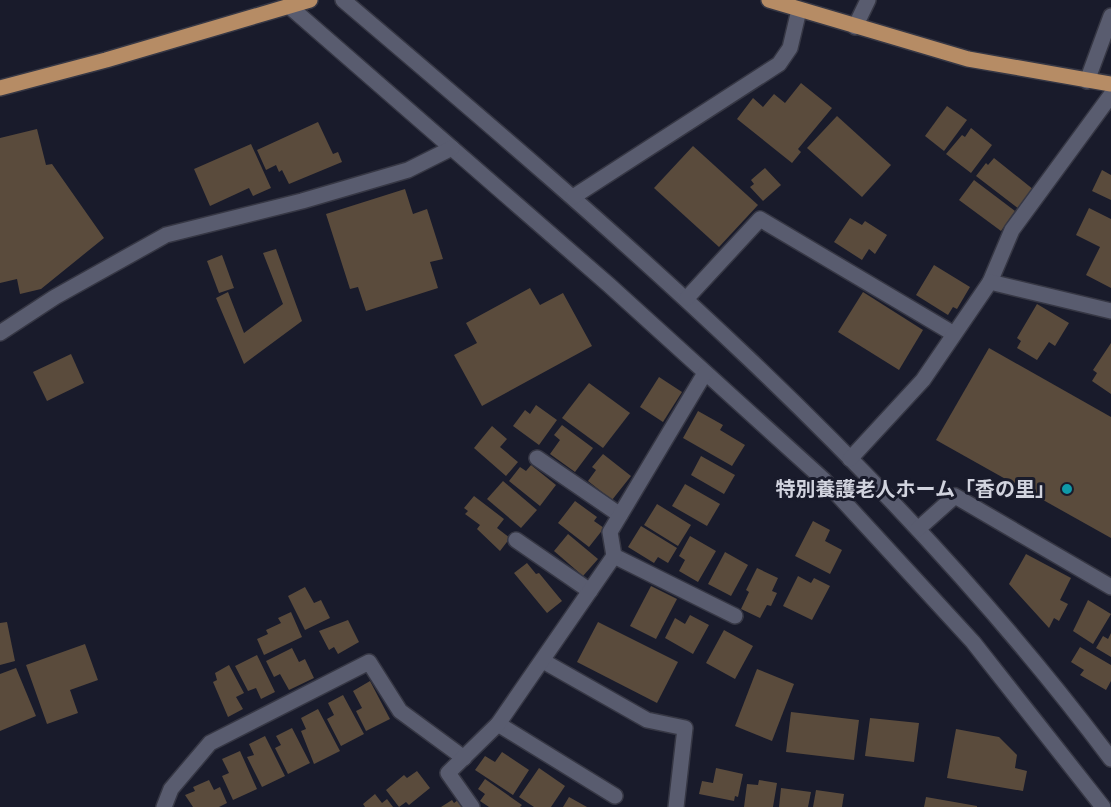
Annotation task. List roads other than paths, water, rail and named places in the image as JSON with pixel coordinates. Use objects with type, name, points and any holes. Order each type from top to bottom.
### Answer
[{"type":"main road","points":[[0,88],[106,60],[286,3],[310,0]]},
{"type":"main road","points":[[769,0],[968,59],[1111,84]]},
{"type":"street","points":[[343,0],[687,298],[850,459],[918,529],[1001,621],[1111,759]]},
{"type":"street","points":[[855,27],[868,0]]},
{"type":"street","points":[[286,3],[824,480],[973,642],[1103,807]]},
{"type":"street","points":[[573,197],[779,64],[790,48],[799,10]]},
{"type":"street","points":[[1087,81],[1111,16]]},
{"type":"street","points":[[850,459],[923,380],[990,282],[1012,230],[1111,95]]},
{"type":"street","points":[[0,333],[56,297],[166,235],[302,201],[408,170],[452,148]]},
{"type":"street","points":[[687,298],[760,219],[954,334]]},
{"type":"street","points":[[990,282],[1111,311]]},
{"type":"street","points":[[472,807],[448,773],[498,724],[614,556],[610,532],[705,373]]},
{"type":"street","points":[[537,458],[620,516]]},
{"type":"street","points":[[918,529],[956,496],[1111,587]]},
{"type":"street","points":[[516,540],[590,591]]},
{"type":"street","points":[[614,556],[735,616]]},
{"type":"street","points":[[543,661],[647,720],[685,728],[676,807]]},
{"type":"street","points":[[164,807],[171,789],[210,743],[369,662],[400,711],[464,758]]},
{"type":"street","points":[[498,724],[615,796]]},
{"type":"place","name":"特別養護老人ホーム「香の里」","points":[[1067,489]]}]
